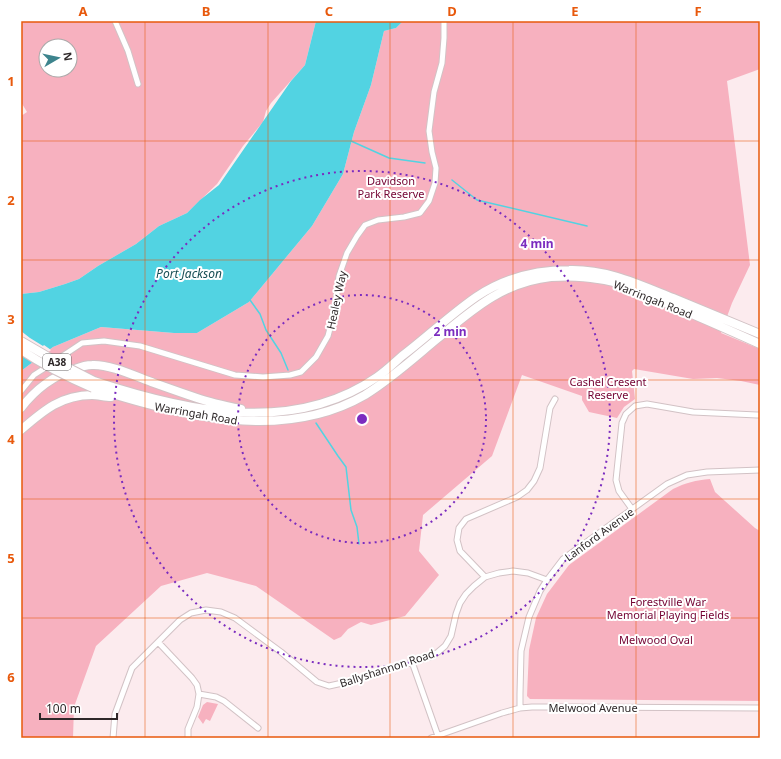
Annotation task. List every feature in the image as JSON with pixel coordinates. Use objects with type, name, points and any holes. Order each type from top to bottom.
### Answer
[{"type":"highway","name":"Warringah Road","points":[[21,341],[94,384],[178,404],[221,412],[262,413],[297,410],[315,406],[339,398],[358,389],[378,376],[476,297],[502,283],[531,274],[551,270],[592,271],[626,279],[760,334]]},
{"type":"highway","name":"Warringah Road","points":[[21,350],[58,372],[94,384],[129,399],[167,409],[233,421],[298,418],[324,413],[340,407],[382,384],[451,327],[494,295],[522,284],[549,278],[578,277],[613,282],[669,304],[760,344]]},
{"type":"highway","points":[[21,408],[37,391],[54,378],[68,371],[88,365],[101,365],[117,369],[197,398],[221,405],[262,413]]},
{"type":"highway","points":[[21,430],[48,408],[68,398],[93,395],[129,399]]},
{"type":"street","points":[[115,21],[128,51],[138,84]]},
{"type":"street","name":"Healey Way","points":[[21,391],[34,376],[82,343],[104,341],[140,346],[235,375],[263,377],[290,375],[301,372],[316,357],[328,336],[335,309],[339,276],[347,253],[365,225],[378,220],[404,217],[420,213],[429,201],[435,183],[436,168],[429,131],[434,92],[442,63],[444,21]]},
{"type":"street","points":[[485,577],[460,551],[457,540],[459,528],[466,519],[517,497],[527,490],[534,481],[540,468],[550,408],[555,399]]},
{"type":"street","points":[[632,509],[619,491],[616,480],[622,423],[626,414],[635,406],[647,404],[693,412],[757,414],[760,416]]},
{"type":"street","name":"Lanford Avenue","points":[[520,708],[522,651],[529,617],[540,591],[563,559],[667,484],[687,475],[707,472],[760,470]]},
{"type":"street","name":"Ballyshannon Road","points":[[113,738],[115,714],[132,668],[180,620],[191,613],[206,610],[221,612],[235,618],[281,652],[317,682],[329,686],[412,662],[438,652],[445,646],[451,636],[460,603],[466,594],[485,577],[513,571],[528,573],[547,580]]},
{"type":"street","points":[[158,642],[197,685],[199,694],[188,729],[188,738]]},
{"type":"street","points":[[412,662],[438,736]]},
{"type":"street","points":[[199,694],[216,697],[224,701],[258,728]]},
{"type":"street","name":"Melwood Avenue","points":[[431,738],[520,708],[760,708]]},
{"type":"green space","points":[[21,21],[316,21],[305,65],[271,103],[266,111],[263,122],[243,146],[217,184],[187,213],[159,226],[136,244],[79,279],[39,292],[21,294],[21,116],[27,112],[21,102]]},
{"type":"green space","points":[[403,21],[760,21],[760,69],[727,81],[750,265],[732,303],[721,333],[760,349],[760,385],[717,378],[693,379],[634,369],[632,371],[635,399],[624,407],[617,418],[589,412],[582,400],[582,396],[522,375],[492,456],[423,515],[419,551],[439,575],[405,616],[371,625],[361,622],[348,629],[341,637],[334,640],[256,586],[207,573],[161,586],[96,646],[74,707],[73,738],[21,738],[21,371],[53,347],[101,327],[174,333],[197,333],[249,302],[312,226],[343,174],[354,132],[371,85],[384,31],[396,28]]},
{"type":"green space","name":"Forestville War Memorial Playing Fields","points":[[710,479],[715,492],[760,531],[760,701],[530,699],[527,696],[529,650],[536,618],[547,594],[569,565],[673,489],[691,482]]},
{"type":"green space","points":[[207,702],[218,704],[210,721],[206,719],[203,724],[198,717],[203,705]]},
{"type":"water","name":"Port Jackson","points":[[316,21],[403,21],[396,28],[384,31],[371,85],[354,132],[343,174],[312,226],[249,302],[197,333],[174,333],[101,327],[53,347],[21,371],[21,294],[39,292],[79,279],[136,244],[159,226],[187,213],[200,200],[219,185],[291,81],[305,65]]},
{"type":"pier","points":[[21,331],[51,350],[35,363],[32,363],[31,360],[21,354]]},
{"type":"waterway","points":[[351,141],[389,158],[425,163]]},
{"type":"waterway","points":[[452,180],[477,200],[587,226]]},
{"type":"waterway","points":[[250,300],[260,314],[266,330],[281,353],[288,370]]},
{"type":"waterway","points":[[316,423],[346,467],[351,510],[357,527],[359,544]]},
{"type":"park label","name":"Davidson Park Reserve","points":[[391,186]]},
{"type":"park label","name":"Cashel Cresent Reserve","points":[[608,387]]},
{"type":"park label","name":"Melwood Oval","points":[[656,639]]}]
